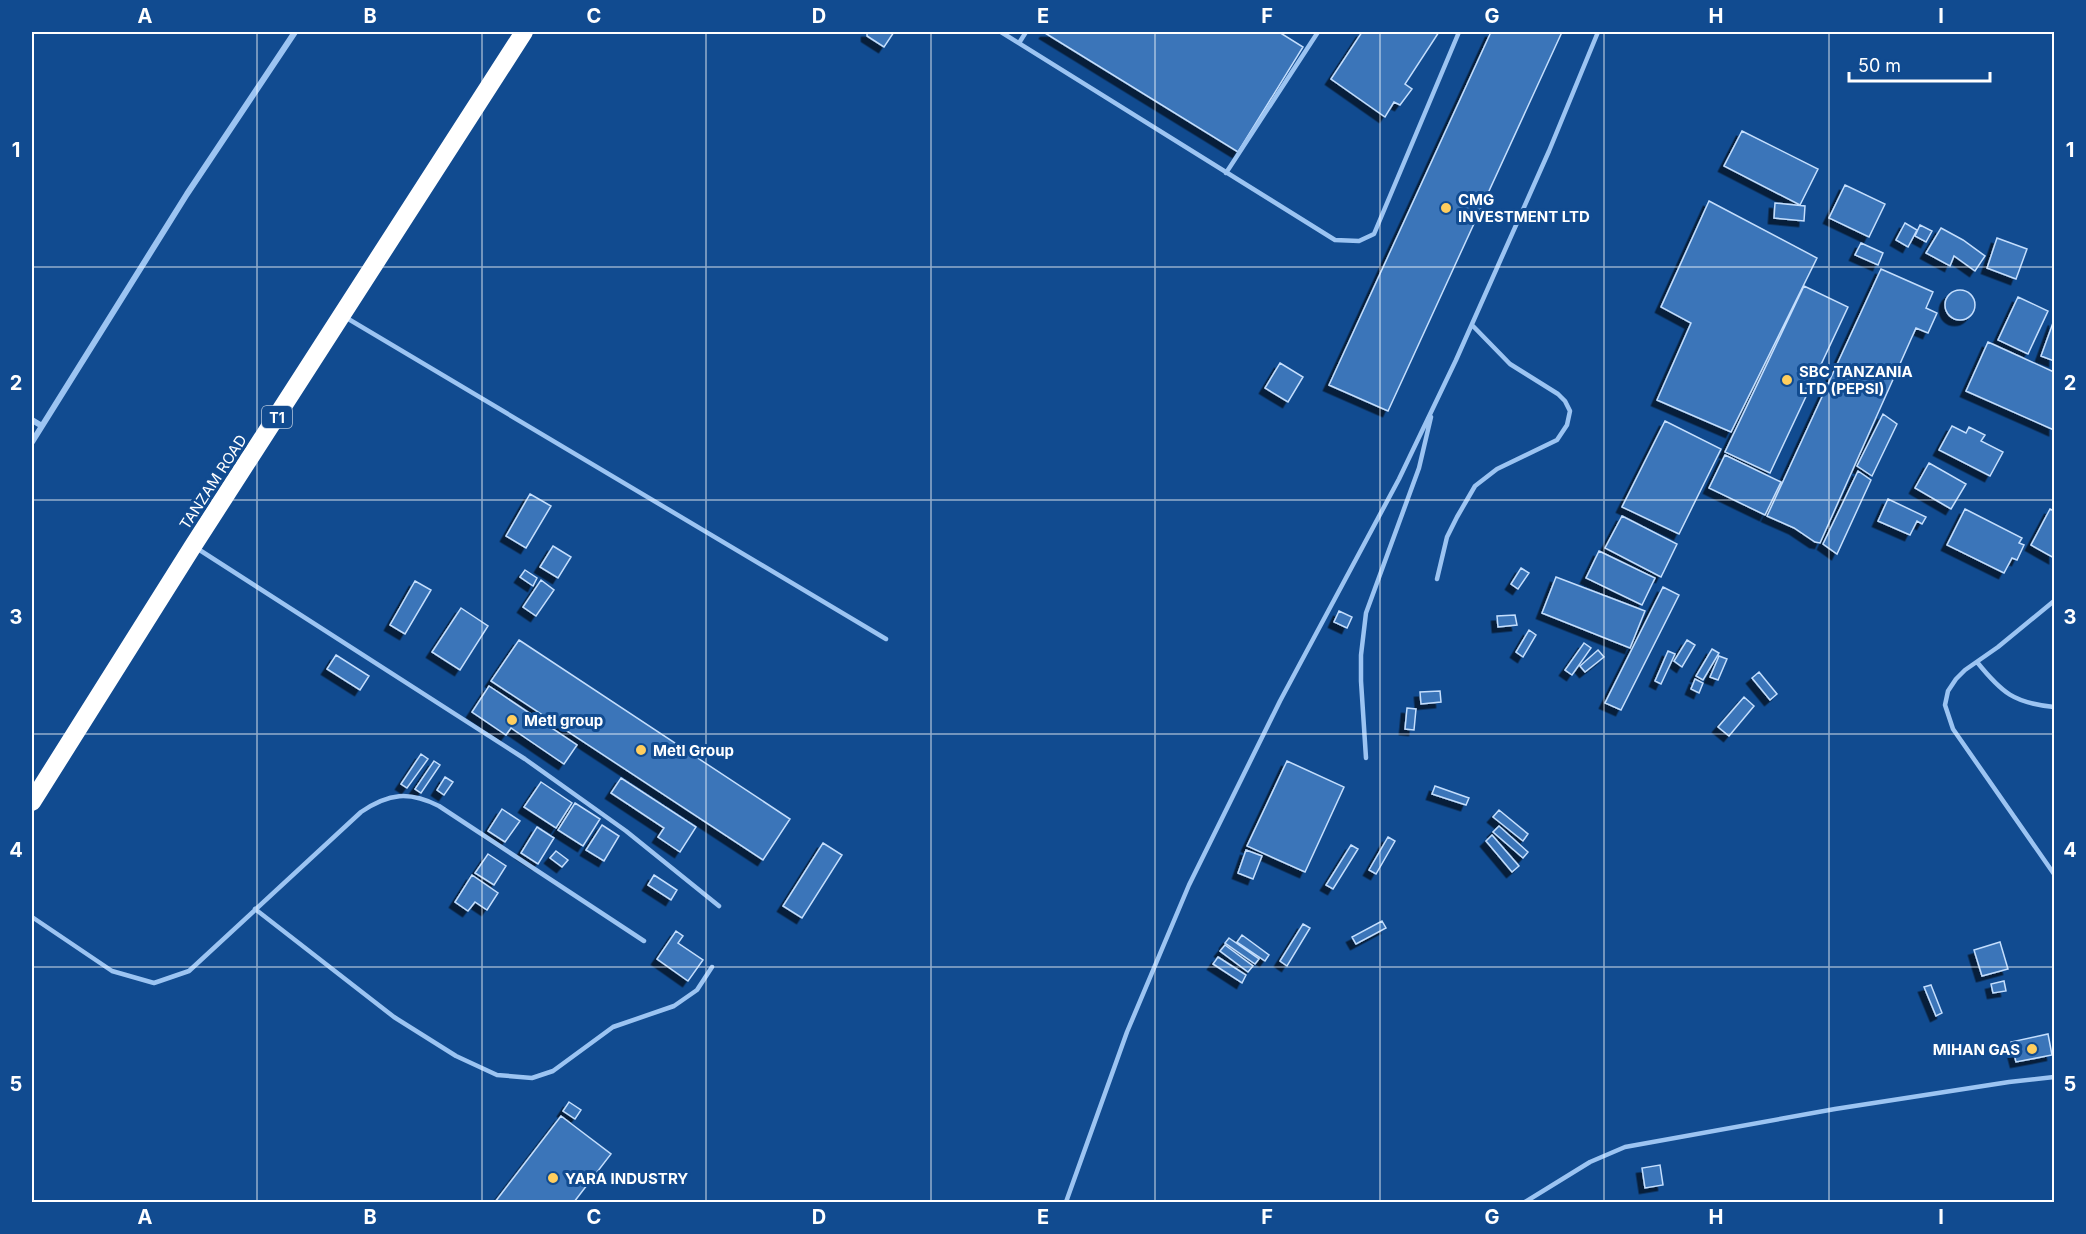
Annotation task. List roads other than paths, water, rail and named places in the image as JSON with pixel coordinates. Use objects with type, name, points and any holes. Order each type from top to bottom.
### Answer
[{"type":"highway","name":"TANZAM ROAD","points":[[32,802],[193,546],[524,32]]},
{"type":"street","points":[[32,442],[187,194],[295,32]]},
{"type":"street","points":[[32,420],[42,426]]},
{"type":"lane","points":[[1001,32],[1335,240],[1359,241],[1374,234],[1459,32]]},
{"type":"lane","points":[[1019,43],[1026,32]]},
{"type":"lane","points":[[1227,173],[1318,32]]},
{"type":"lane","points":[[1066,1203],[1127,1032],[1189,885],[1280,701],[1358,558],[1433,409],[1521,215],[1599,32]]},
{"type":"lane","points":[[342,316],[886,639]]},
{"type":"lane","points":[[1437,579],[1447,537],[1475,486],[1504,465],[1536,452],[1557,440],[1567,425],[1570,411],[1558,394],[1510,364],[1472,325]]},
{"type":"lane","points":[[1366,758],[1361,655],[1366,613],[1419,468],[1433,409]]},
{"type":"lane","points":[[193,546],[525,759],[626,831],[719,906]]},
{"type":"lane","points":[[2055,601],[1956,679],[1948,691],[1945,705],[1948,717],[1959,737],[2055,874]]},
{"type":"lane","points":[[1977,662],[1992,680],[2020,702],[2055,707]]},
{"type":"lane","points":[[32,916],[112,971],[154,983],[189,971],[361,812],[374,803],[390,798],[417,796],[439,806],[644,941]]},
{"type":"lane","points":[[255,909],[394,1017],[456,1056],[496,1076],[532,1077],[554,1071],[614,1027],[674,1006],[697,990],[712,967]]},
{"type":"lane","points":[[1526,1203],[1590,1162],[1625,1147],[1835,1108],[2055,1077]]},
{"type":"place","name":"CMG INVESTMENT LTD","points":[[1446,208]]},
{"type":"place","name":"SBC TANZANIA LTD (PEPSI)","points":[[1787,380]]},
{"type":"place","name":"Metl group","points":[[512,720]]},
{"type":"place","name":"Metl Group","points":[[641,750]]},
{"type":"place","name":"MIHAN GAS","points":[[2032,1049]]},
{"type":"place","name":"YARA INDUSTRY","points":[[553,1178]]}]
